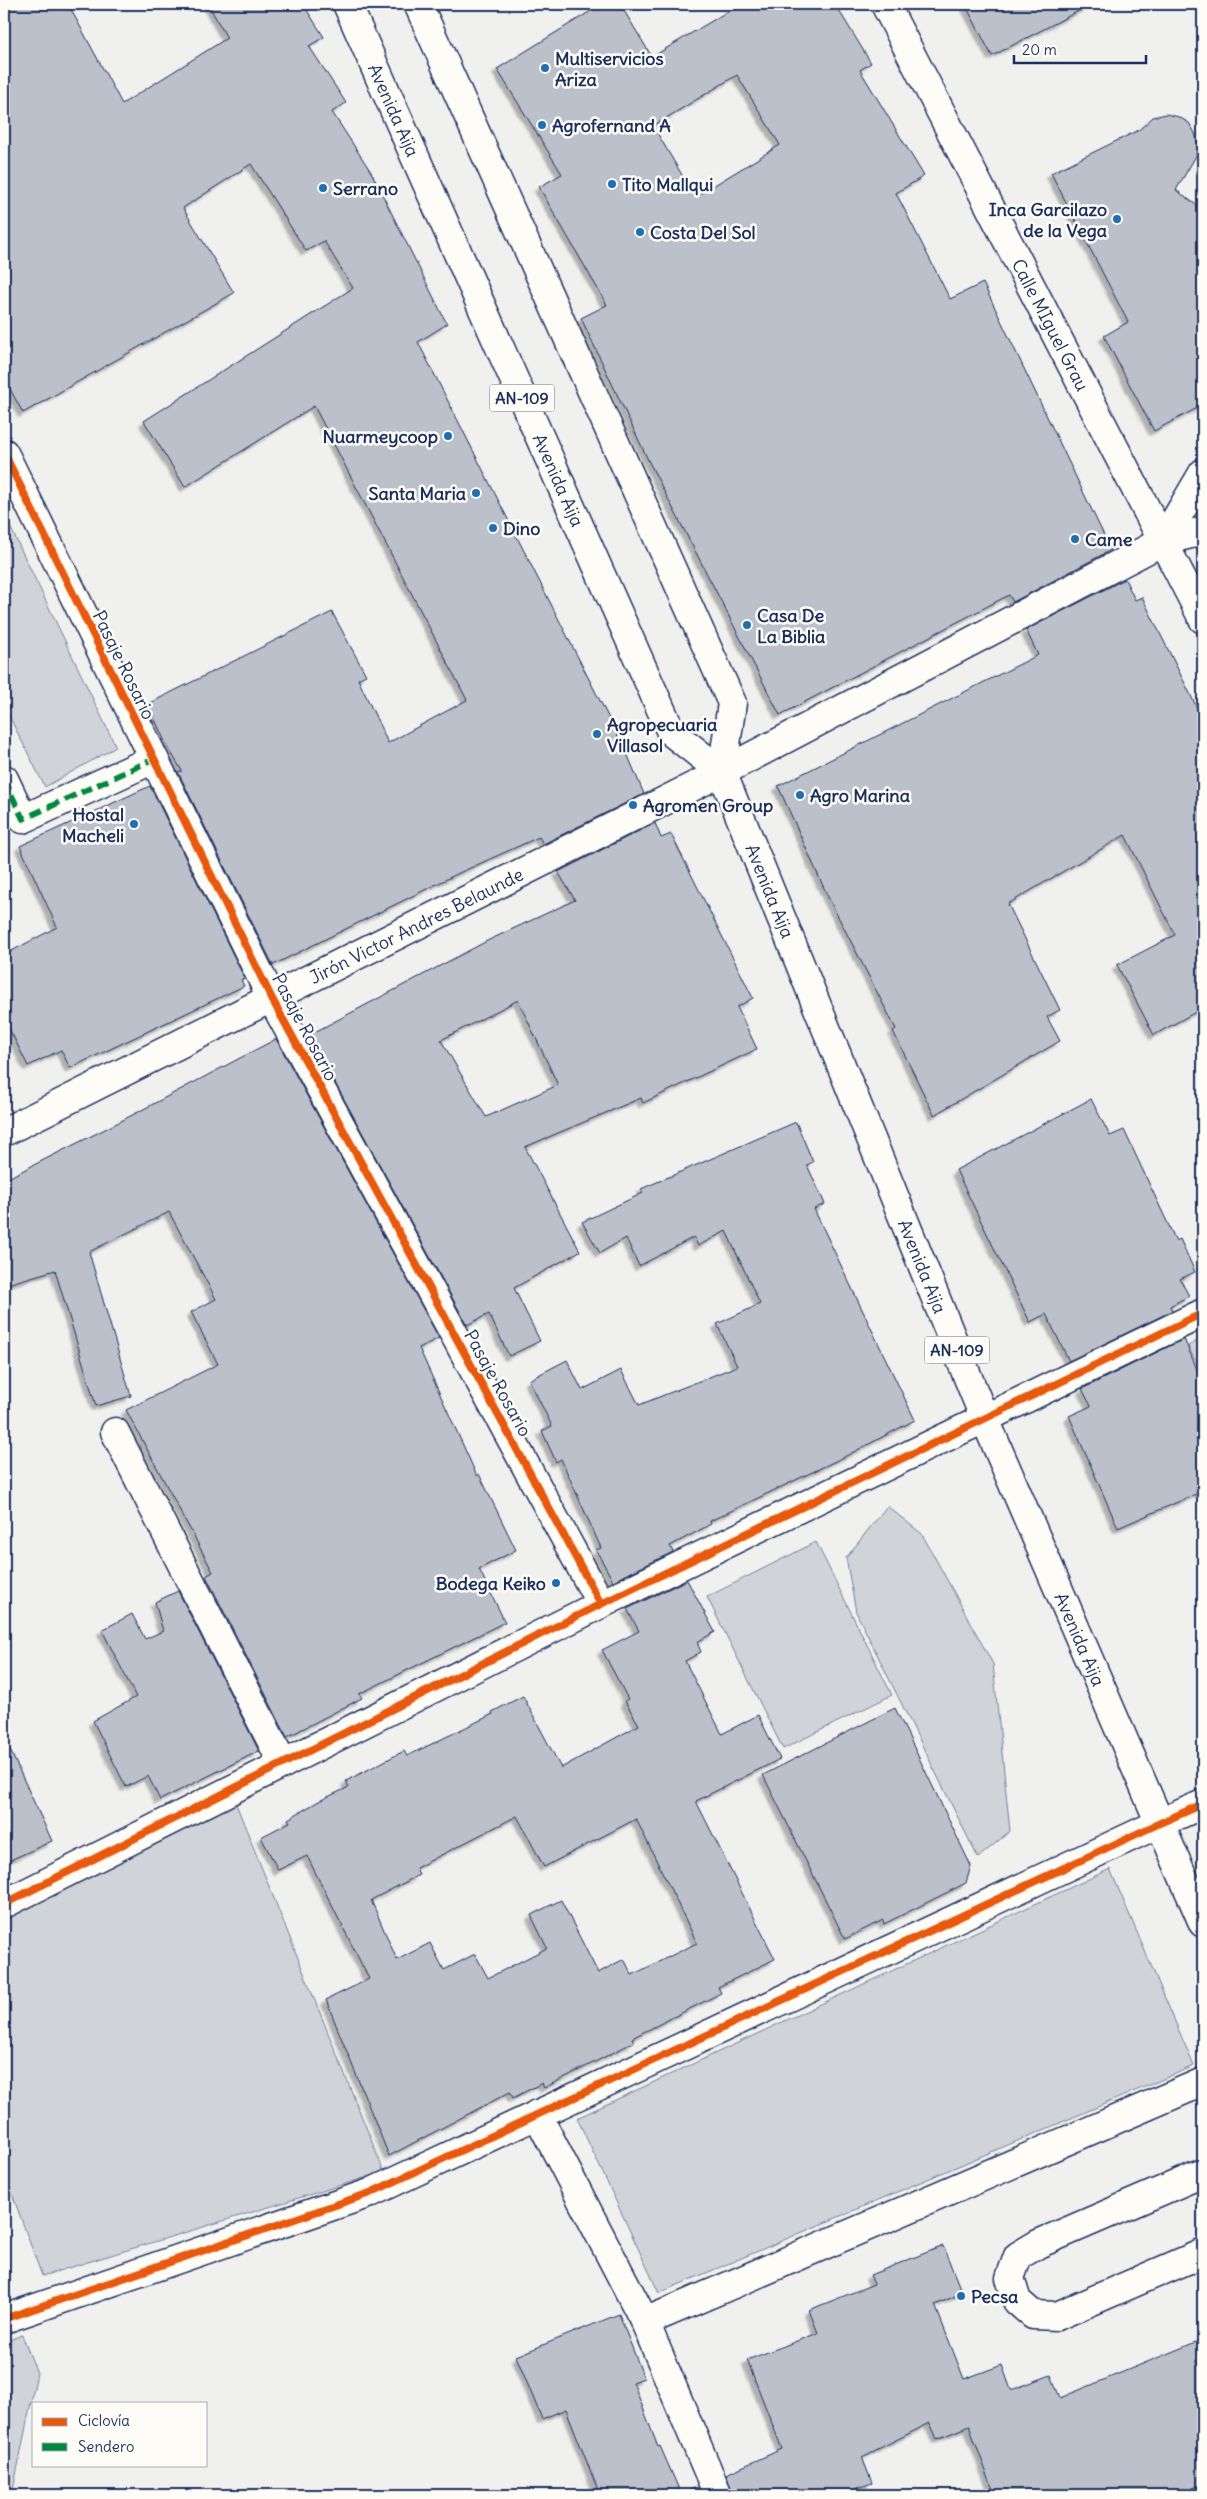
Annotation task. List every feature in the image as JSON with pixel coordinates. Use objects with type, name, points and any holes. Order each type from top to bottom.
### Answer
[{"type":"street","name":"Avenida Aija","points":[[347,4],[671,732],[722,772],[984,1417],[1203,1923]]},
{"type":"street","points":[[418,4],[732,703],[722,772]]},
{"type":"street","name":"Calle MIguel Grau","points":[[885,4],[1203,619]]},
{"type":"street","name":"Pasaje Rosario","points":[[4,453],[272,999],[601,1604]]},
{"type":"street","points":[[1163,541],[1203,473]]},
{"type":"street","name":"Jirón Victor Andres Belaunde","points":[[4,1132],[722,772],[1163,541],[1203,532]]},
{"type":"street","points":[[4,779],[23,819],[154,759]]},
{"type":"street","points":[[4,1904],[601,1604],[984,1417],[1203,1313]]},
{"type":"street","points":[[115,1432],[283,1764]]},
{"type":"street","points":[[4,2319],[370,2193],[1160,1822],[1203,1804]]},
{"type":"street","points":[[645,2322],[1203,2082]]},
{"type":"street","points":[[537,2114],[645,2322],[718,2495]]},
{"type":"street","points":[[1203,2173],[1038,2244],[1018,2256],[1010,2278],[1017,2301],[1033,2315],[1057,2316],[1203,2253]]},
{"type":"shaded area","points":[[4,514],[116,747],[45,787],[4,706]]},
{"type":"shaded area","points":[[1203,1338],[1203,1377],[1188,1346]]},
{"type":"shaded area","points":[[887,1506],[922,1534],[993,1664],[1010,1831],[978,1858],[856,1612],[846,1558]]},
{"type":"shaded area","points":[[816,1542],[892,1695],[783,1749],[707,1597]]},
{"type":"shaded area","points":[[234,1799],[384,2172],[42,2276],[4,2172],[4,1919]]},
{"type":"shaded area","points":[[1110,1869],[1194,2066],[659,2293],[577,2118]]},
{"type":"shaded area","points":[[22,2335],[37,2373],[12,2495],[4,2495],[4,2342]]},
{"type":"building","points":[[4,4],[68,4],[122,104],[227,38],[208,4],[303,4],[324,37],[309,46],[346,103],[332,112],[371,172],[447,324],[418,342],[628,756],[644,794],[543,844],[539,837],[459,873],[273,965],[178,772],[182,771],[165,742],[148,704],[332,612],[366,675],[358,679],[388,743],[467,700],[314,406],[185,487],[144,421],[353,288],[324,241],[306,251],[251,164],[183,208],[234,293],[23,413],[4,378]]},
{"type":"building","points":[[602,4],[620,4],[652,57],[740,4],[835,4],[871,63],[860,70],[924,176],[896,193],[950,299],[983,283],[1111,550],[1013,602],[1009,595],[780,715],[649,462],[581,318],[607,305],[539,187],[562,174],[497,69]],"holes":[[[737,75],[780,145],[695,197],[653,126]]]},
{"type":"building","points":[[965,4],[1092,4],[992,56]]},
{"type":"building","points":[[1166,114],[1179,117],[1189,123],[1195,133],[1198,145],[1196,156],[1176,190],[1203,210],[1203,405],[1154,431],[1104,336],[1128,322],[1051,173],[1139,130],[1153,117]]},
{"type":"building","points":[[1125,579],[1135,600],[1142,597],[1203,720],[1203,1008],[1154,1035],[1117,965],[1175,935],[1125,835],[1008,904],[1060,1010],[1047,1017],[1060,1041],[934,1115],[893,1031],[896,1029],[828,897],[778,786],[1038,655],[1026,630]]},
{"type":"building","points":[[150,786],[245,979],[241,980],[244,986],[70,1068],[61,1050],[28,1066],[4,1018],[4,955],[57,927],[20,846]]},
{"type":"building","points":[[655,823],[661,838],[671,834],[753,998],[737,1007],[757,1049],[643,1103],[641,1098],[525,1147],[580,1251],[514,1288],[540,1341],[509,1356],[489,1314],[467,1325],[309,1035],[489,940],[575,900],[558,872]],"holes":[[[518,1000],[558,1085],[486,1117],[441,1040]]]},
{"type":"building","points":[[276,1039],[439,1338],[419,1348],[477,1476],[479,1474],[516,1550],[479,1569],[505,1622],[359,1694],[362,1698],[287,1737],[206,1576],[213,1572],[126,1410],[218,1364],[191,1312],[216,1299],[169,1212],[89,1252],[131,1396],[96,1406],[55,1270],[4,1285],[4,1180]]},
{"type":"building","points":[[1091,1099],[1110,1136],[1124,1130],[1176,1241],[1180,1239],[1195,1272],[1180,1279],[1189,1296],[1170,1306],[1172,1311],[1069,1361],[1046,1314],[1030,1322],[956,1170]]},
{"type":"building","points":[[796,1122],[813,1162],[807,1165],[825,1204],[814,1209],[915,1420],[846,1456],[710,1521],[711,1524],[670,1546],[673,1552],[613,1581],[596,1550],[601,1548],[561,1459],[556,1462],[542,1431],[552,1426],[529,1380],[567,1360],[582,1390],[621,1370],[639,1405],[737,1366],[717,1324],[760,1304],[726,1231],[698,1246],[694,1237],[639,1266],[626,1238],[600,1253],[582,1222],[643,1193],[641,1189]]},
{"type":"building","points":[[1184,1339],[1203,1383],[1203,1491],[1118,1528],[1069,1416],[1091,1406],[1082,1389]]},
{"type":"building","points":[[687,1580],[715,1632],[697,1642],[701,1652],[685,1661],[722,1734],[758,1715],[780,1759],[696,1801],[775,1959],[718,1987],[721,1993],[632,2038],[634,2042],[544,2088],[542,2083],[513,2098],[510,2092],[389,2156],[326,2000],[369,1979],[307,1856],[278,1870],[261,1837],[290,1822],[288,1819],[319,1801],[349,1787],[346,1781],[404,1751],[407,1756],[493,1714],[492,1712],[523,1696],[561,1768],[639,1725],[625,1701],[628,1699],[602,1650],[639,1631],[627,1609]],"holes":[[[517,1816],[544,1867],[636,1819],[697,1943],[632,1975],[624,1959],[598,1973],[561,1900],[531,1915],[547,1948],[488,1978],[475,1954],[444,1970],[430,1943],[397,1960],[371,1900],[419,1875],[416,1868]]]},
{"type":"building","points":[[178,1591],[259,1751],[160,1800],[148,1776],[126,1787],[93,1721],[136,1697],[102,1630],[132,1614],[145,1639],[163,1631],[155,1602]]},
{"type":"building","points":[[895,1708],[971,1866],[966,1883],[884,1924],[883,1920],[845,1939],[763,1775]]},
{"type":"building","points":[[4,1737],[52,1841],[4,1863]]},
{"type":"building","points":[[943,2246],[962,2293],[935,2305],[964,2379],[1002,2365],[1011,2390],[1051,2375],[1060,2398],[1203,2339],[1203,2484],[1176,2495],[995,2495],[969,2426],[937,2439],[930,2423],[862,2457],[872,2483],[839,2495],[733,2495],[726,2474],[782,2449],[747,2360],[818,2333],[809,2310],[874,2284],[870,2275]]},
{"type":"building","points":[[619,2314],[644,2378],[633,2382],[658,2447],[660,2446],[681,2494],[697,2487],[701,2495],[600,2495],[566,2409],[542,2419],[516,2356]]},
{"type":"marked path","points":[[4,779],[23,819],[154,759]]},
{"type":"cycle path","points":[[4,453],[272,999],[601,1604]]},
{"type":"cycle path","points":[[4,1904],[601,1604],[1203,1313]]},
{"type":"cycle path","points":[[4,2319],[370,2193],[1203,1804]]},
{"type":"place","name":"Multiservicios Ariza","points":[[545,68]]},
{"type":"place","name":"Agrofernand A","points":[[542,125]]},
{"type":"place","name":"Tito Mallqui","points":[[612,184]]},
{"type":"place","name":"Serrano","points":[[323,188]]},
{"type":"place","name":"Inca Garcilazo de la Vega","points":[[1117,219]]},
{"type":"place","name":"Costa Del Sol","points":[[640,232]]},
{"type":"place","name":"Nuarmeycoop","points":[[448,436]]},
{"type":"place","name":"Santa Maria","points":[[476,493]]},
{"type":"place","name":"Dino","points":[[493,528]]},
{"type":"place","name":"Came","points":[[1075,539]]},
{"type":"place","name":"Casa De La Biblia","points":[[747,625]]},
{"type":"place","name":"Agropecuaria Villasol","points":[[597,734]]},
{"type":"place","name":"Agro Marina","points":[[800,795]]},
{"type":"place","name":"Agromen Group","points":[[633,805]]},
{"type":"place","name":"Hostal Macheli","points":[[134,824]]},
{"type":"place","name":"Bodega Keiko","points":[[556,1583]]},
{"type":"place","name":"Pecsa","points":[[961,2296]]}]
